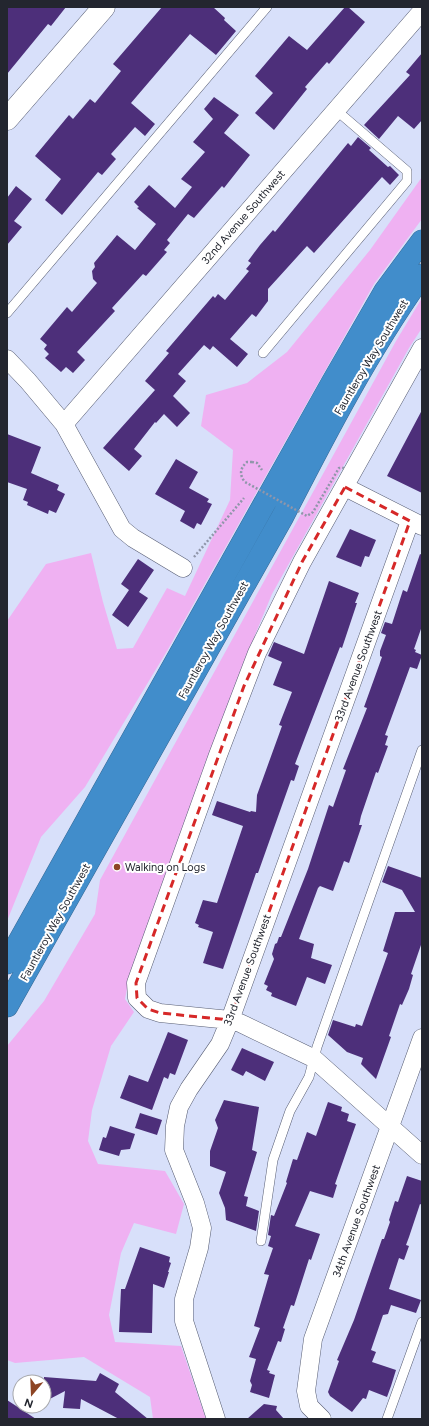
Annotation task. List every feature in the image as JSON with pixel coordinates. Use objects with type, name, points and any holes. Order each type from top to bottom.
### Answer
[{"type":"highway","name":"Fauntleroy Way Southwest","points":[[7,963],[355,343],[385,291],[422,241]]},
{"type":"highway","name":"Fauntleroy Way Southwest","points":[[7,1006],[279,523],[369,356],[398,308],[422,275]]},
{"type":"main road","points":[[7,119],[104,7]]},
{"type":"street","name":"32nd Avenue Southwest","points":[[64,424],[422,11]]},
{"type":"street","points":[[422,348],[302,562],[257,652],[218,755],[136,983],[137,998],[148,1009],[160,1013],[230,1020],[250,1027],[313,1058],[422,1154]]},
{"type":"street","points":[[7,359],[28,381],[64,424],[122,529],[133,538],[189,562]]},
{"type":"street","points":[[345,487],[416,523]]},
{"type":"street","name":"33rd Avenue Southwest","points":[[216,1419],[184,1321],[184,1299],[200,1248],[202,1228],[196,1203],[174,1150],[175,1126],[180,1107],[188,1089],[220,1044],[230,1020],[416,523]]},
{"type":"street","name":"34th Avenue Southwest","points":[[322,1419],[309,1406],[306,1391],[313,1339],[422,1038]]},
{"type":"lane","points":[[7,313],[267,7]]},
{"type":"lane","points":[[263,353],[407,181],[407,171],[336,110]]},
{"type":"lane","points":[[261,1241],[273,1160],[290,1111],[309,1077],[313,1058],[422,750]]},
{"type":"lane","points":[[387,1419],[422,1322]]},
{"type":"path","points":[[262,475],[261,466],[252,462],[247,462],[240,474],[245,482],[307,516],[313,512],[339,468],[344,468]]},
{"type":"path","points":[[253,488],[258,482]]},
{"type":"path","points":[[189,562],[248,494]]},
{"type":"highlighted area","points":[[345,487],[410,521],[230,1020],[160,1013],[148,1009],[137,998],[136,983],[244,686],[302,562]]},
{"type":"shaded area","points":[[422,177],[422,219],[374,284],[167,651],[85,787],[41,837],[7,921],[7,621],[46,564],[91,553],[103,602],[117,649],[133,648],[167,588],[185,596],[230,500],[233,450],[201,426],[206,395],[247,383],[287,352],[370,250]]},
{"type":"shaded area","points":[[422,298],[422,328],[409,348],[272,594],[241,669],[129,979],[125,999],[134,1012],[111,1046],[92,1110],[88,1141],[98,1164],[165,1171],[184,1204],[176,1234],[134,1223],[121,1253],[109,1315],[115,1342],[181,1346],[206,1419],[153,1419],[150,1397],[84,1357],[15,1363],[7,1360],[7,1046],[44,1001],[95,914],[100,880],[396,341]]},
{"type":"building","points":[[7,7],[66,7],[51,26],[48,24],[7,74]]},
{"type":"building","points":[[162,7],[213,7],[236,31],[216,55],[190,34],[131,103],[155,124],[145,136],[135,127],[111,154],[116,159],[102,175],[98,172],[62,215],[45,200],[61,179],[35,156],[69,115],[73,119],[90,99],[95,103],[121,71],[113,64]]},
{"type":"building","points":[[345,7],[348,7],[365,22],[329,64],[327,62],[305,87],[307,89],[274,130],[255,113],[273,93],[255,76],[289,36],[307,50]]},
{"type":"building","points":[[422,53],[422,120],[414,129],[398,116],[379,139],[364,125],[410,75],[406,72]]},
{"type":"building","points":[[214,97],[239,115],[224,133],[250,155],[224,188],[222,186],[194,218],[188,214],[167,240],[170,243],[164,250],[167,252],[146,276],[143,274],[112,308],[115,311],[77,352],[85,360],[73,373],[66,367],[61,372],[45,358],[49,354],[44,349],[47,345],[40,339],[67,307],[72,312],[97,283],[93,279],[92,271],[95,267],[94,263],[117,235],[135,250],[156,224],[137,208],[139,207],[134,202],[149,185],[175,208],[192,187],[181,179],[205,152],[193,142],[213,119],[204,109]]},
{"type":"building","points":[[358,137],[371,148],[369,150],[399,175],[390,185],[382,177],[314,253],[307,246],[268,289],[268,301],[256,317],[252,314],[230,339],[248,354],[237,367],[213,346],[210,350],[204,345],[178,374],[186,381],[173,396],[190,413],[177,427],[164,414],[156,423],[155,422],[134,449],[142,456],[129,471],[103,448],[155,390],[145,381],[169,353],[166,351],[213,296],[215,298],[218,294],[225,300],[249,271],[246,269],[251,263],[248,261],[260,245],[273,230],[275,232],[348,143],[351,146]]},
{"type":"building","points":[[16,186],[32,199],[14,221],[22,227],[7,245],[7,198]]},
{"type":"building","points":[[422,410],[422,493],[387,476]]},
{"type":"building","points":[[7,434],[41,447],[31,473],[59,485],[57,490],[65,494],[56,513],[49,510],[48,514],[27,505],[28,502],[23,500],[27,489],[7,482]]},
{"type":"building","points":[[176,459],[198,472],[189,488],[209,499],[207,502],[212,504],[201,525],[197,523],[194,529],[180,521],[185,511],[155,494]]},
{"type":"building","points":[[350,529],[376,540],[369,557],[365,556],[361,567],[336,557]]},
{"type":"building","points":[[420,554],[422,555],[422,626],[414,649],[416,650],[415,652],[422,655],[417,669],[410,667],[385,735],[388,736],[385,745],[388,746],[378,773],[376,772],[361,816],[359,825],[362,825],[349,863],[344,861],[333,891],[320,886],[318,888],[299,939],[314,944],[311,958],[332,965],[325,984],[307,977],[296,1006],[271,996],[272,993],[266,990],[268,986],[264,984],[274,959],[272,954],[275,944],[277,943],[279,937],[281,937],[308,869],[329,805],[333,807],[346,770],[343,769],[367,708],[364,707],[382,657],[380,656],[380,651],[386,635],[381,633],[385,622],[392,624],[403,590],[407,592]]},
{"type":"building","points":[[138,559],[154,570],[139,592],[148,598],[128,627],[112,615],[129,590],[121,584]]},
{"type":"building","points":[[329,581],[359,593],[355,603],[357,603],[342,648],[340,647],[295,764],[299,766],[294,781],[291,780],[258,873],[256,873],[223,969],[203,963],[213,932],[198,927],[199,925],[195,923],[203,900],[217,903],[243,826],[212,815],[217,801],[250,812],[256,812],[257,795],[282,726],[279,725],[292,692],[273,685],[282,662],[268,656],[274,642],[304,654]]},
{"type":"building","points":[[388,866],[422,878],[422,942],[411,974],[413,975],[409,989],[402,1005],[400,1004],[389,1036],[391,1037],[376,1079],[361,1064],[363,1058],[347,1052],[328,1035],[333,1020],[355,1027],[356,1024],[362,1026],[388,953],[383,951],[395,912],[415,912],[402,890],[382,882]]},
{"type":"building","points":[[168,1032],[188,1040],[175,1075],[170,1073],[168,1079],[164,1077],[152,1110],[120,1098],[129,1075],[148,1082]]},
{"type":"building","points":[[242,1048],[274,1062],[265,1081],[246,1071],[243,1076],[231,1070]]},
{"type":"building","points":[[224,1100],[259,1107],[252,1150],[257,1152],[244,1196],[248,1197],[246,1206],[259,1211],[256,1231],[226,1220],[225,1208],[219,1193],[226,1172],[210,1166],[210,1151],[218,1128],[215,1120]]},
{"type":"building","points":[[328,1102],[342,1107],[341,1111],[349,1114],[347,1121],[356,1124],[335,1184],[337,1185],[333,1198],[310,1191],[295,1226],[320,1234],[311,1260],[309,1259],[294,1306],[291,1305],[283,1328],[285,1329],[281,1342],[278,1341],[267,1370],[270,1371],[269,1373],[275,1375],[269,1398],[250,1392],[252,1385],[250,1381],[256,1359],[249,1357],[260,1328],[254,1326],[269,1275],[264,1274],[273,1248],[268,1246],[271,1236],[268,1235],[271,1215],[274,1216],[287,1183],[286,1182],[293,1159],[297,1160],[307,1132],[316,1136]]},
{"type":"building","points":[[140,1113],[162,1120],[157,1135],[135,1128]]},
{"type":"building","points":[[110,1126],[135,1134],[130,1149],[121,1150],[119,1156],[99,1150],[103,1137],[106,1138]]},
{"type":"building","points":[[407,1176],[422,1181],[422,1205],[420,1204],[406,1245],[409,1246],[404,1260],[399,1258],[389,1289],[421,1300],[416,1313],[391,1305],[388,1314],[383,1315],[371,1350],[376,1352],[372,1362],[396,1370],[391,1386],[387,1397],[369,1390],[366,1399],[363,1398],[352,1412],[330,1396],[328,1392],[339,1361],[337,1360],[354,1320],[382,1239],[384,1239],[390,1222],[389,1220],[395,1201],[398,1202]]},
{"type":"building","points":[[140,1247],[170,1257],[169,1262],[171,1263],[169,1272],[164,1288],[153,1284],[152,1333],[119,1332],[121,1289],[125,1289]]},
{"type":"building","points":[[100,1373],[119,1384],[115,1392],[148,1419],[119,1419],[81,1399],[80,1409],[63,1408],[65,1391],[52,1398],[52,1378],[96,1381]]},
{"type":"building","points":[[7,1400],[12,1403],[12,1414],[28,1414],[36,1419],[7,1419]]},
{"type":"building","points":[[264,1404],[277,1406],[276,1410],[284,1419],[247,1419]]},
{"type":"place","name":"Walking on Logs","points":[[117,867]]}]
